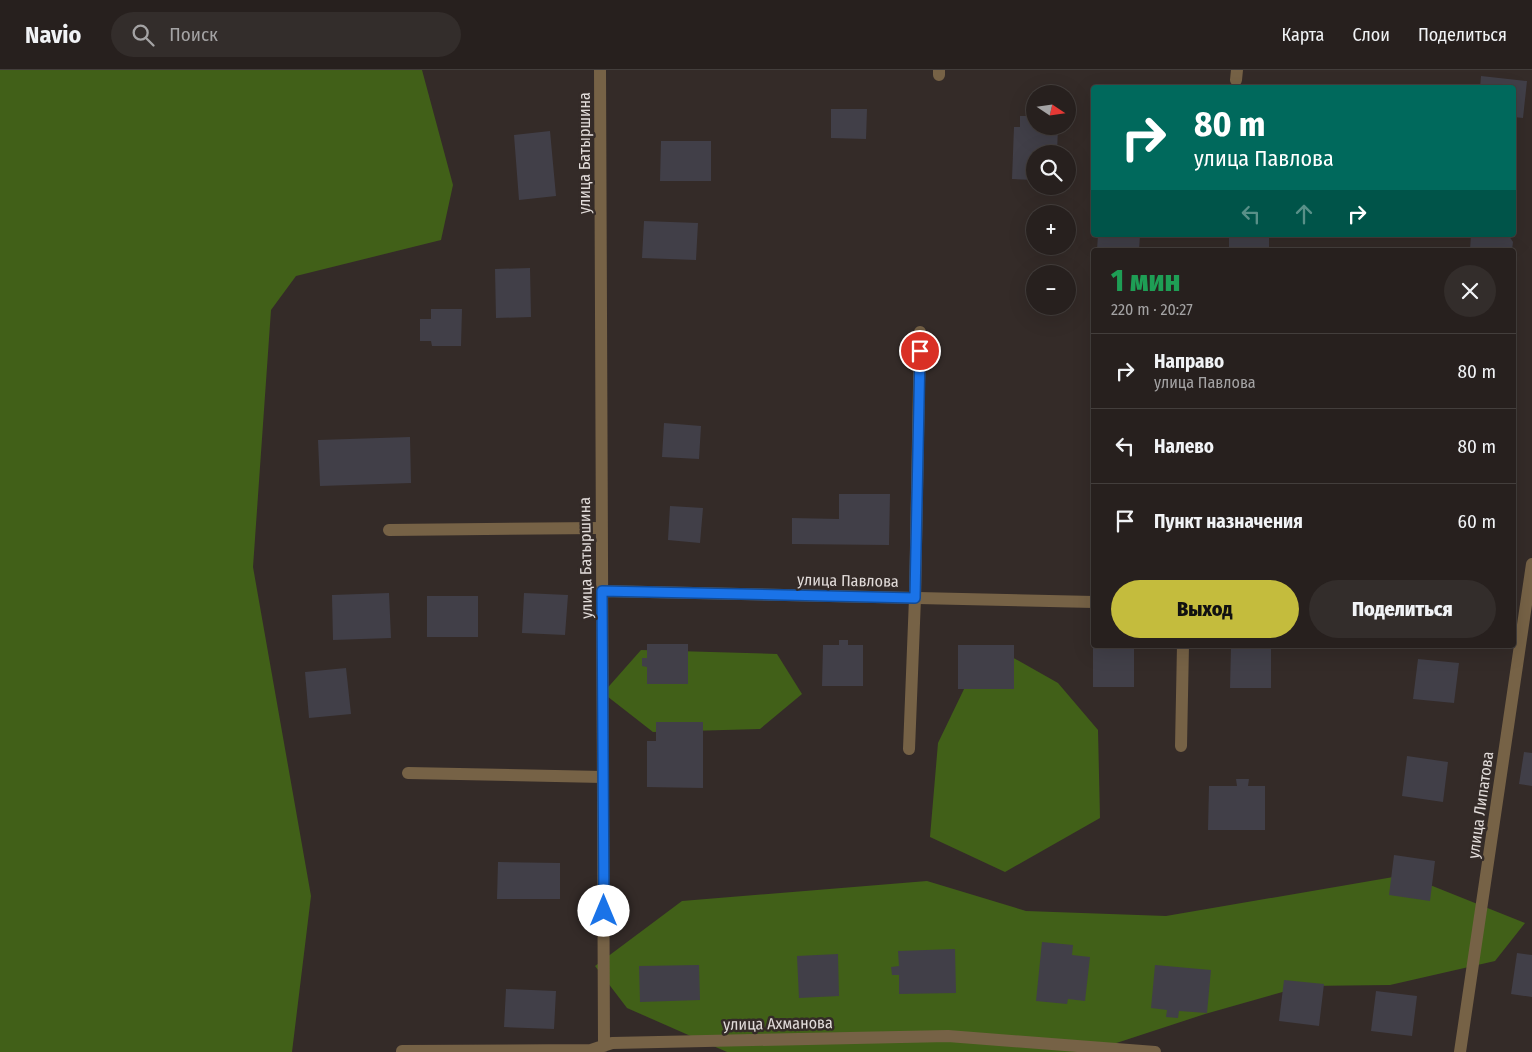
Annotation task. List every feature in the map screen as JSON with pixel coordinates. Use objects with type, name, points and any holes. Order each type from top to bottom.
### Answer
[{"type":"street","name":"улица Батыршина","points":[[600,70],[600,528],[602,591],[604,1046]]},
{"type":"street","points":[[909,750],[915,598],[920,332]]},
{"type":"street","points":[[389,530],[600,528]]},
{"type":"street","name":"улица Липатова","points":[[1516,634],[1519,612],[1532,564]]},
{"type":"street","name":"улица Павлова","points":[[602,591],[1091,602]]},
{"type":"street","points":[[1181,746],[1183,648]]},
{"type":"street","name":"улица Липатова","points":[[1460,1052],[1514,648]]},
{"type":"street","points":[[408,773],[603,777]]},
{"type":"street","name":"улица Ахманова","points":[[402,1051],[591,1050],[612,1043],[948,1036],[1155,1052]]},
{"type":"green space","points":[[0,70],[422,70],[453,185],[441,240],[296,276],[271,310],[253,567],[311,896],[292,1052],[0,1052]]},
{"type":"green space","points":[[996,648],[1058,683],[1098,730],[1100,818],[1005,872],[930,837],[938,743],[965,687]]},
{"type":"green space","points":[[641,650],[777,654],[802,694],[760,729],[653,732],[603,693]]},
{"type":"green space","points":[[1405,875],[1525,923],[1495,961],[1390,985],[1304,986],[1205,1014],[1089,1052],[727,1052],[627,1008],[595,966],[682,901],[927,881],[1026,911],[1166,916]]},
{"type":"building","points":[[1481,76],[1527,81],[1523,118],[1516,117],[1516,85],[1480,85]]},
{"type":"building","points":[[831,109],[867,109],[866,139],[831,138]]},
{"type":"building","points":[[1020,116],[1026,116],[1026,135],[1058,135],[1057,145],[1026,145],[1026,180],[1012,179],[1014,127],[1020,127]]},
{"type":"building","points":[[550,131],[556,196],[519,200],[514,135]]},
{"type":"building","points":[[661,141],[711,141],[711,181],[660,181]]},
{"type":"building","points":[[644,221],[698,223],[696,260],[642,258]]},
{"type":"building","points":[[1098,237],[1140,237],[1139,248],[1097,248]]},
{"type":"building","points":[[1229,237],[1269,237],[1269,248],[1229,248]]},
{"type":"building","points":[[1471,237],[1510,237],[1513,242],[1512,248],[1470,248]]},
{"type":"building","points":[[530,268],[531,317],[496,318],[495,269]]},
{"type":"building","points":[[431,309],[462,309],[461,346],[432,346],[431,341],[420,341],[420,319],[431,319]]},
{"type":"building","points":[[664,423],[701,426],[699,459],[662,457]]},
{"type":"building","points":[[410,437],[411,483],[320,486],[318,440]]},
{"type":"building","points":[[839,494],[890,494],[889,545],[792,544],[792,518],[839,519]]},
{"type":"building","points":[[670,506],[703,508],[700,543],[668,540]]},
{"type":"building","points":[[389,593],[391,638],[333,640],[332,595]]},
{"type":"building","points":[[524,593],[568,595],[565,635],[522,633]]},
{"type":"building","points":[[427,596],[478,596],[478,637],[427,637]]},
{"type":"building","points":[[839,640],[848,640],[848,645],[863,645],[863,686],[822,686],[823,645],[839,645]]},
{"type":"building","points":[[647,644],[688,644],[688,684],[647,684],[647,667],[642,666],[642,658],[647,658]]},
{"type":"building","points":[[958,645],[1014,645],[1014,689],[958,689]]},
{"type":"building","points":[[1093,648],[1134,648],[1134,687],[1093,687]]},
{"type":"building","points":[[1231,648],[1271,648],[1271,688],[1230,688]]},
{"type":"building","points":[[1418,659],[1459,663],[1454,703],[1413,699]]},
{"type":"building","points":[[346,668],[351,714],[309,718],[305,672]]},
{"type":"building","points":[[656,722],[703,722],[703,788],[647,787],[647,741],[656,741]]},
{"type":"building","points":[[1524,752],[1532,753],[1532,786],[1519,784]]},
{"type":"building","points":[[1407,756],[1448,762],[1443,802],[1402,796]]},
{"type":"building","points":[[1236,779],[1249,779],[1248,786],[1265,786],[1265,830],[1208,830],[1209,786],[1237,786]]},
{"type":"building","points":[[1394,855],[1435,861],[1430,901],[1389,895]]},
{"type":"building","points":[[498,862],[560,863],[560,899],[497,899]]},
{"type":"building","points":[[1042,942],[1073,945],[1072,955],[1090,957],[1085,1001],[1068,999],[1067,1004],[1036,1001]]},
{"type":"building","points":[[955,949],[956,993],[899,994],[899,975],[892,975],[891,967],[899,966],[898,951]]},
{"type":"building","points":[[1517,953],[1532,955],[1532,997],[1511,994]]},
{"type":"building","points":[[838,954],[839,996],[799,998],[797,956]]},
{"type":"building","points":[[699,965],[700,1000],[640,1002],[639,966]]},
{"type":"building","points":[[1155,965],[1211,970],[1207,1013],[1179,1011],[1178,1018],[1166,1017],[1167,1010],[1151,1008]]},
{"type":"building","points":[[1284,980],[1324,984],[1319,1026],[1279,1021]]},
{"type":"building","points":[[506,989],[556,991],[554,1029],[504,1027]]},
{"type":"building","points":[[1376,991],[1417,996],[1412,1036],[1371,1031]]},
{"type":"route","points":[[604,911],[602,591],[915,598],[920,351]]}]
